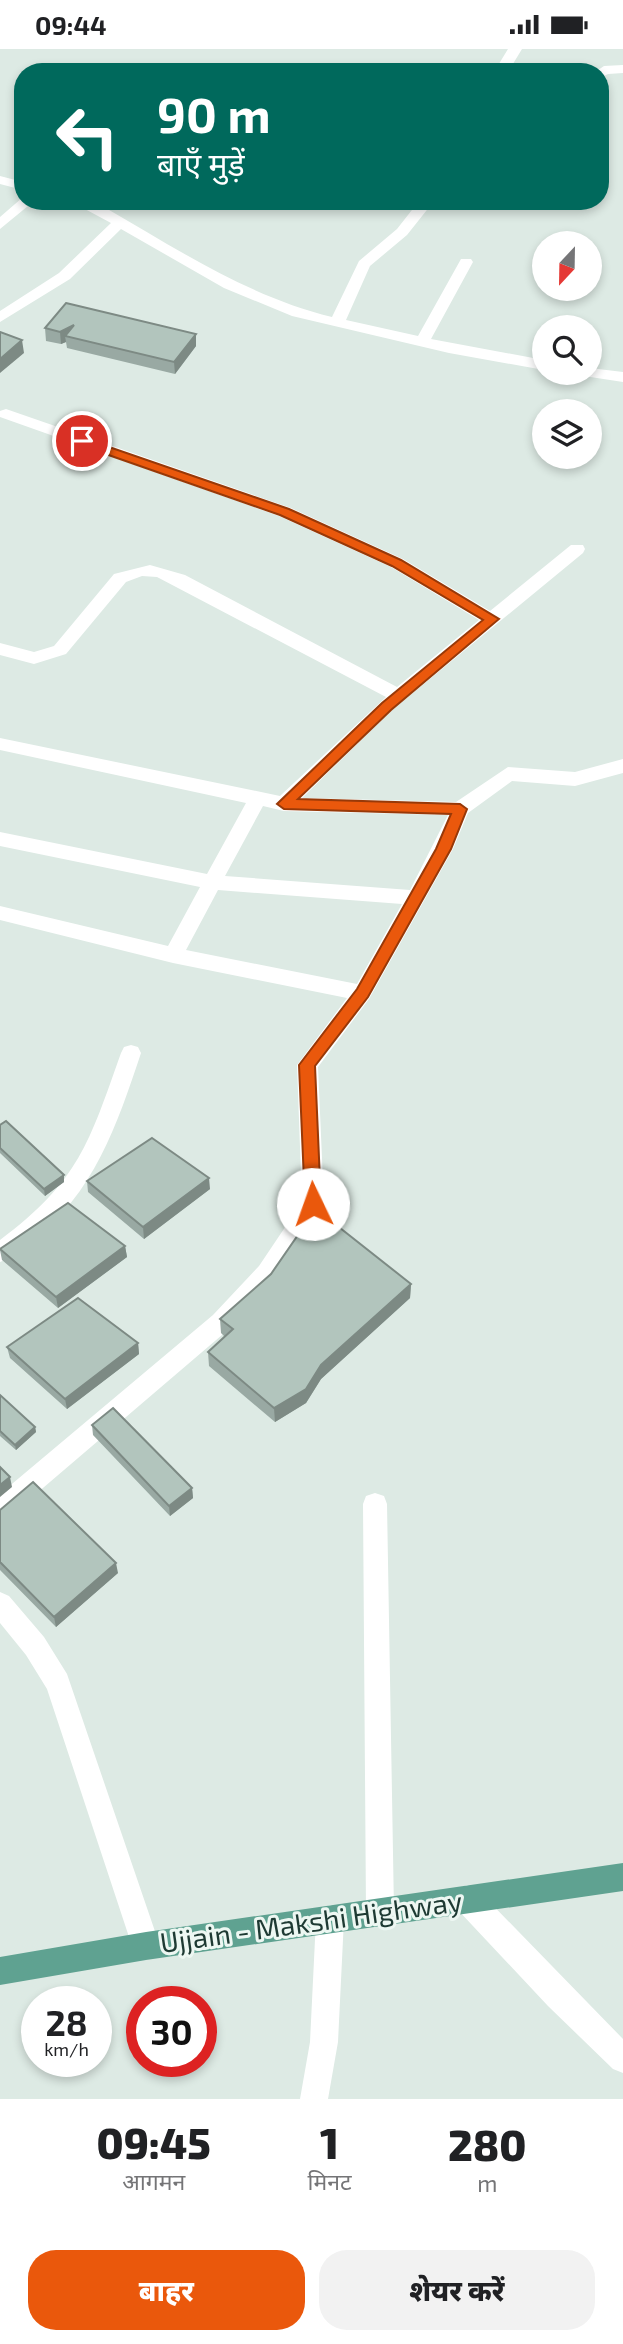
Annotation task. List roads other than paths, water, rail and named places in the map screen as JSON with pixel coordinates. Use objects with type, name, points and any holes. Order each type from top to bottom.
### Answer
[{"type":"main road","name":"Ujjain - Makshi Highway","points":[[0,1971],[146,1946],[623,1877]]},
{"type":"street","points":[[0,225],[17,210]]},
{"type":"street","points":[[107,210],[119,222],[257,299],[337,323],[532,363]]},
{"type":"street","points":[[337,323],[364,264],[402,232],[420,210]]},
{"type":"street","points":[[0,317],[50,289],[73,271],[119,222]]},
{"type":"street","points":[[422,342],[466,262]]},
{"type":"street","points":[[602,374],[623,377]]},
{"type":"street","points":[[6,414],[285,512],[397,563],[492,619]]},
{"type":"street","points":[[284,804],[399,695],[577,549]]},
{"type":"street","points":[[0,649],[34,658],[60,650],[120,578],[130,572],[150,570],[179,579],[399,695]]},
{"type":"street","points":[[0,744],[284,804],[460,809]]},
{"type":"street","points":[[0,1509],[221,1322],[267,1273],[313,1204],[307,1065],[362,993],[443,849],[460,809],[509,773],[575,779],[623,766]]},
{"type":"street","points":[[173,955],[257,799]]},
{"type":"street","points":[[0,839],[212,882],[416,898]]},
{"type":"street","points":[[0,913],[173,955],[362,993]]},
{"type":"street","points":[[0,1253],[58,1206],[86,1170],[100,1142],[131,1053]]},
{"type":"street","points":[[375,1504],[380,1911]]},
{"type":"street","points":[[0,1604],[35,1646],[58,1683],[146,1946]]},
{"type":"street","points":[[467,1899],[558,1996],[623,2059]]},
{"type":"street","points":[[314,2099],[324,2042],[330,1919]]}]
